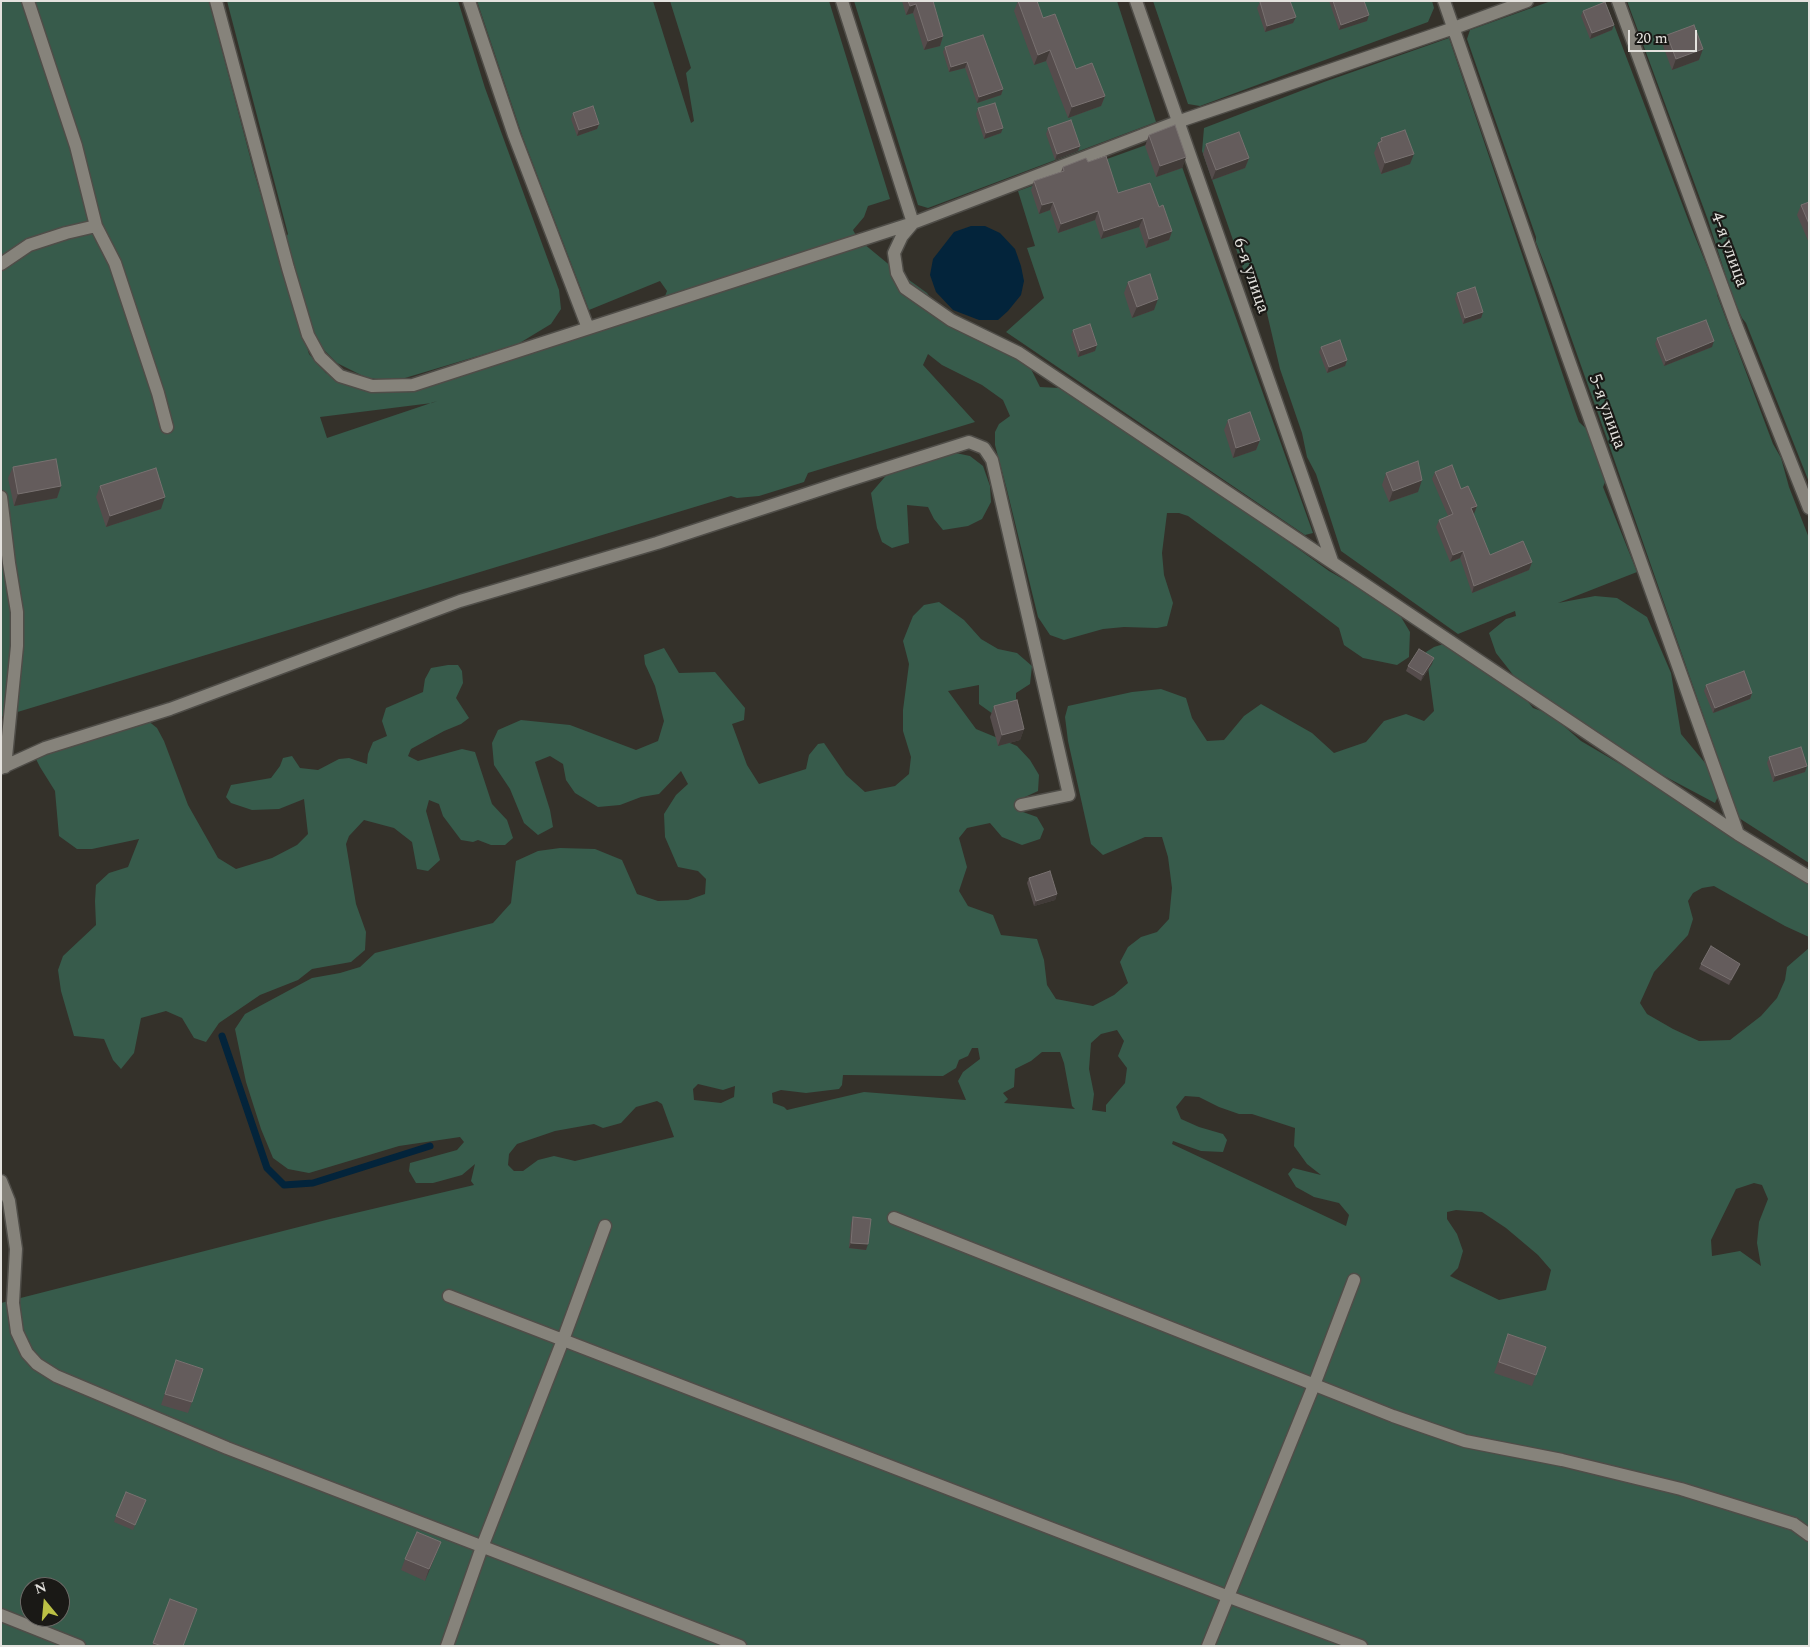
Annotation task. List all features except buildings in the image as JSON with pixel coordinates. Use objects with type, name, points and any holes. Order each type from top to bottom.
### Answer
[{"type":"street","points":[[28,1],[76,146],[96,226],[115,263],[158,393],[167,427]]},
{"type":"street","points":[[216,1],[308,335],[320,357],[340,376],[372,386],[413,385],[913,223],[1177,122],[1454,28],[1527,1]]},
{"type":"street","points":[[469,1],[514,135],[588,328]]},
{"type":"street","points":[[842,1],[913,223]]},
{"type":"street","name":"6-я улица","points":[[1136,1],[1332,561]]},
{"type":"street","name":"5-я улица","points":[[1444,1],[1567,355],[1738,834]]},
{"type":"street","name":"4-я улица","points":[[1618,1],[1737,327],[1809,508]]},
{"type":"street","points":[[913,223],[902,236],[894,253],[897,273],[906,288],[951,320],[1019,353],[1738,834],[1809,877]]},
{"type":"street","points":[[1,264],[29,245],[96,226]]},
{"type":"street","points":[[3,767],[45,748],[170,709],[460,601],[657,544],[969,442],[984,448],[992,460],[1069,795],[1020,805]]},
{"type":"street","points":[[1,497],[9,563],[18,612],[17,646],[3,767]]},
{"type":"street","points":[[1,1181],[9,1201],[16,1249],[13,1303],[17,1332],[27,1352],[37,1364],[56,1376],[227,1448],[740,1646]]},
{"type":"street","points":[[894,1218],[1393,1416],[1464,1441],[1562,1460],[1681,1489],[1794,1524],[1809,1535]]},
{"type":"street","points":[[446,1646],[605,1226]]},
{"type":"street","points":[[1208,1646],[1314,1385],[1354,1280]]},
{"type":"street","points":[[449,1296],[1228,1597],[1360,1646]]},
{"type":"street","points":[[1,1615],[76,1645]]},
{"type":"green space","points":[[1,1],[209,1],[254,172],[309,354],[326,373],[351,384],[411,389],[660,309],[667,291],[660,281],[589,310],[523,138],[477,1],[653,1],[691,123],[694,121],[686,73],[691,68],[670,1],[829,1],[890,199],[868,206],[864,217],[853,230],[858,239],[927,293],[945,317],[961,332],[982,331],[1031,369],[1040,387],[1059,388],[1194,474],[1329,571],[1373,596],[1401,617],[1410,632],[1409,657],[1397,665],[1363,658],[1344,645],[1339,628],[1257,566],[1188,516],[1179,513],[1167,513],[1162,553],[1164,575],[1173,603],[1167,626],[1157,628],[1124,627],[1103,629],[1064,640],[1050,635],[1038,617],[995,445],[995,432],[999,424],[1010,416],[1003,400],[982,385],[942,365],[928,354],[923,365],[975,422],[808,473],[804,482],[759,496],[737,498],[731,496],[1,717]],"holes":[[[430,403],[327,438],[320,417]]]},
{"type":"green space","points":[[227,1],[458,1],[485,88],[559,290],[561,309],[551,324],[518,344],[395,381],[367,378],[337,363],[319,345],[303,310],[289,257],[286,237],[288,234]]},
{"type":"green space","points":[[854,1],[1117,1],[1156,122],[928,208],[918,205]]},
{"type":"green space","points":[[1153,1],[1432,1],[1434,8],[1428,22],[1200,106],[1188,104]]},
{"type":"green space","points":[[1551,1],[1605,1],[1717,291],[1773,444],[1781,458],[1789,487],[1809,538],[1809,863],[1739,818],[1536,242],[1536,237],[1467,39],[1470,30]]},
{"type":"green space","points":[[1627,1],[1809,1],[1809,482],[1746,323],[1732,295],[1708,220]]},
{"type":"green space","points":[[1449,38],[1575,411],[1579,422],[1592,434],[1606,480],[1603,487],[1637,572],[1558,603],[1595,596],[1617,598],[1647,617],[1671,673],[1681,734],[1716,776],[1720,792],[1715,803],[1636,761],[1514,676],[1496,653],[1489,633],[1506,619],[1516,616],[1515,611],[1458,634],[1341,551],[1316,474],[1307,457],[1302,433],[1280,369],[1259,279],[1248,283],[1202,151],[1204,128],[1324,82]]},
{"type":"green space","points":[[1171,136],[1313,533],[1305,535],[1006,332],[1044,298],[1027,248],[1035,246],[1018,191]]},
{"type":"green space","points":[[951,452],[970,456],[983,466],[990,486],[991,502],[982,519],[968,526],[943,530],[934,519],[928,507],[907,505],[909,543],[892,548],[882,542],[877,528],[871,493],[890,471]]},
{"type":"green space","points":[[939,602],[964,620],[981,639],[998,649],[1017,653],[1032,666],[1030,684],[1016,693],[1016,702],[993,714],[979,704],[979,685],[948,691],[976,729],[1017,746],[1030,760],[1039,775],[1038,791],[1025,797],[1018,805],[1023,812],[1037,817],[1044,829],[1040,839],[1022,845],[1002,837],[990,823],[967,828],[959,838],[967,867],[959,891],[968,906],[993,915],[1001,935],[1037,939],[1044,960],[1047,985],[1056,999],[1093,1006],[1114,995],[1128,983],[1120,962],[1128,947],[1141,937],[1157,932],[1169,919],[1172,888],[1168,857],[1162,837],[1145,837],[1103,855],[1091,844],[1068,741],[1065,717],[1068,706],[1132,692],[1161,689],[1186,698],[1192,718],[1207,741],[1224,740],[1244,716],[1261,704],[1312,733],[1334,753],[1366,742],[1384,721],[1406,714],[1424,721],[1434,711],[1426,652],[1447,643],[1516,687],[1533,708],[1550,714],[1581,741],[1666,791],[1809,885],[1809,937],[1785,926],[1714,886],[1702,888],[1693,893],[1688,901],[1693,919],[1688,935],[1654,972],[1640,1003],[1647,1014],[1699,1041],[1730,1040],[1761,1016],[1777,998],[1785,980],[1787,967],[1809,948],[1809,1646],[1,1646],[1,1303],[330,1219],[474,1185],[471,1181],[475,1164],[462,1175],[433,1183],[416,1183],[409,1171],[410,1163],[457,1150],[464,1142],[460,1137],[399,1146],[309,1173],[288,1169],[273,1158],[261,1129],[246,1082],[235,1029],[245,1014],[312,978],[360,967],[375,953],[493,923],[511,903],[516,861],[538,851],[560,848],[595,849],[622,860],[637,894],[658,901],[688,900],[705,894],[706,879],[698,871],[678,867],[665,837],[664,814],[676,795],[688,784],[681,771],[659,794],[641,797],[620,805],[598,807],[575,793],[566,780],[563,764],[550,756],[535,762],[550,810],[553,827],[538,835],[524,823],[510,789],[494,765],[492,743],[498,730],[521,720],[570,725],[636,750],[658,741],[664,721],[655,686],[645,664],[644,655],[664,648],[679,673],[715,672],[745,708],[744,720],[732,724],[747,765],[759,784],[806,769],[809,755],[818,744],[824,743],[846,775],[865,792],[895,786],[909,774],[911,757],[903,731],[903,710],[909,664],[903,641],[913,616],[924,605]],"holes":[[[1117,1030],[1124,1041],[1118,1056],[1127,1068],[1125,1083],[1106,1105],[1106,1112],[1092,1110],[1094,1094],[1089,1069],[1091,1043],[1101,1034]],[[972,1048],[978,1048],[980,1059],[963,1072],[958,1081],[966,1100],[864,1092],[787,1110],[773,1103],[772,1093],[781,1090],[806,1093],[839,1089],[842,1085],[843,1075],[943,1076],[956,1068],[959,1060],[968,1056]],[[1042,1052],[1060,1052],[1064,1063],[1072,1106],[1075,1109],[1004,1103],[1008,1099],[1003,1093],[1014,1087],[1015,1069],[1031,1061]],[[698,1084],[723,1090],[735,1086],[734,1097],[721,1103],[694,1100],[693,1089]],[[1185,1096],[1199,1097],[1239,1114],[1252,1114],[1295,1128],[1294,1146],[1307,1164],[1321,1175],[1293,1168],[1288,1174],[1296,1187],[1314,1197],[1339,1203],[1349,1215],[1346,1226],[1172,1144],[1173,1141],[1201,1151],[1223,1152],[1227,1140],[1223,1134],[1181,1119],[1176,1107]],[[657,1101],[662,1104],[674,1137],[575,1161],[554,1156],[538,1160],[523,1171],[514,1171],[508,1165],[509,1154],[517,1144],[555,1131],[594,1124],[603,1128],[621,1123],[636,1107]],[[1754,1183],[1762,1185],[1768,1199],[1759,1222],[1757,1243],[1761,1266],[1740,1251],[1712,1256],[1711,1240],[1736,1189]],[[1456,1210],[1482,1212],[1506,1228],[1538,1255],[1551,1270],[1546,1290],[1499,1300],[1450,1276],[1458,1268],[1463,1251],[1457,1234],[1447,1219],[1447,1212]]]},
{"type":"green space","points":[[458,665],[462,671],[463,683],[456,698],[469,718],[461,724],[411,749],[408,756],[418,761],[462,749],[475,752],[492,804],[507,820],[513,838],[505,845],[491,845],[478,840],[473,842],[461,840],[443,816],[439,804],[429,800],[426,811],[440,860],[428,871],[417,869],[412,842],[394,828],[364,820],[349,836],[346,844],[356,904],[366,932],[365,950],[351,962],[312,969],[298,980],[260,995],[219,1023],[206,1042],[194,1038],[182,1018],[166,1011],[141,1018],[134,1053],[121,1069],[113,1060],[104,1039],[74,1036],[61,991],[58,970],[63,956],[96,925],[96,885],[109,873],[128,867],[139,839],[92,849],[77,849],[59,836],[55,791],[34,755],[147,720],[157,728],[164,741],[188,805],[218,858],[236,869],[272,858],[297,845],[308,834],[304,799],[279,809],[252,810],[231,803],[226,797],[231,785],[271,778],[280,766],[283,758],[292,756],[300,768],[318,770],[339,759],[349,758],[367,764],[368,754],[373,742],[387,736],[382,721],[386,708],[423,692],[425,679],[431,668]]},
{"type":"water","points":[[971,226],[985,226],[1000,233],[1015,249],[1021,266],[1024,281],[1021,295],[998,320],[979,320],[953,310],[936,292],[930,275],[933,259],[954,232]]},
{"type":"waterway","points":[[222,1036],[267,1168],[284,1185],[313,1183],[430,1146]]}]
